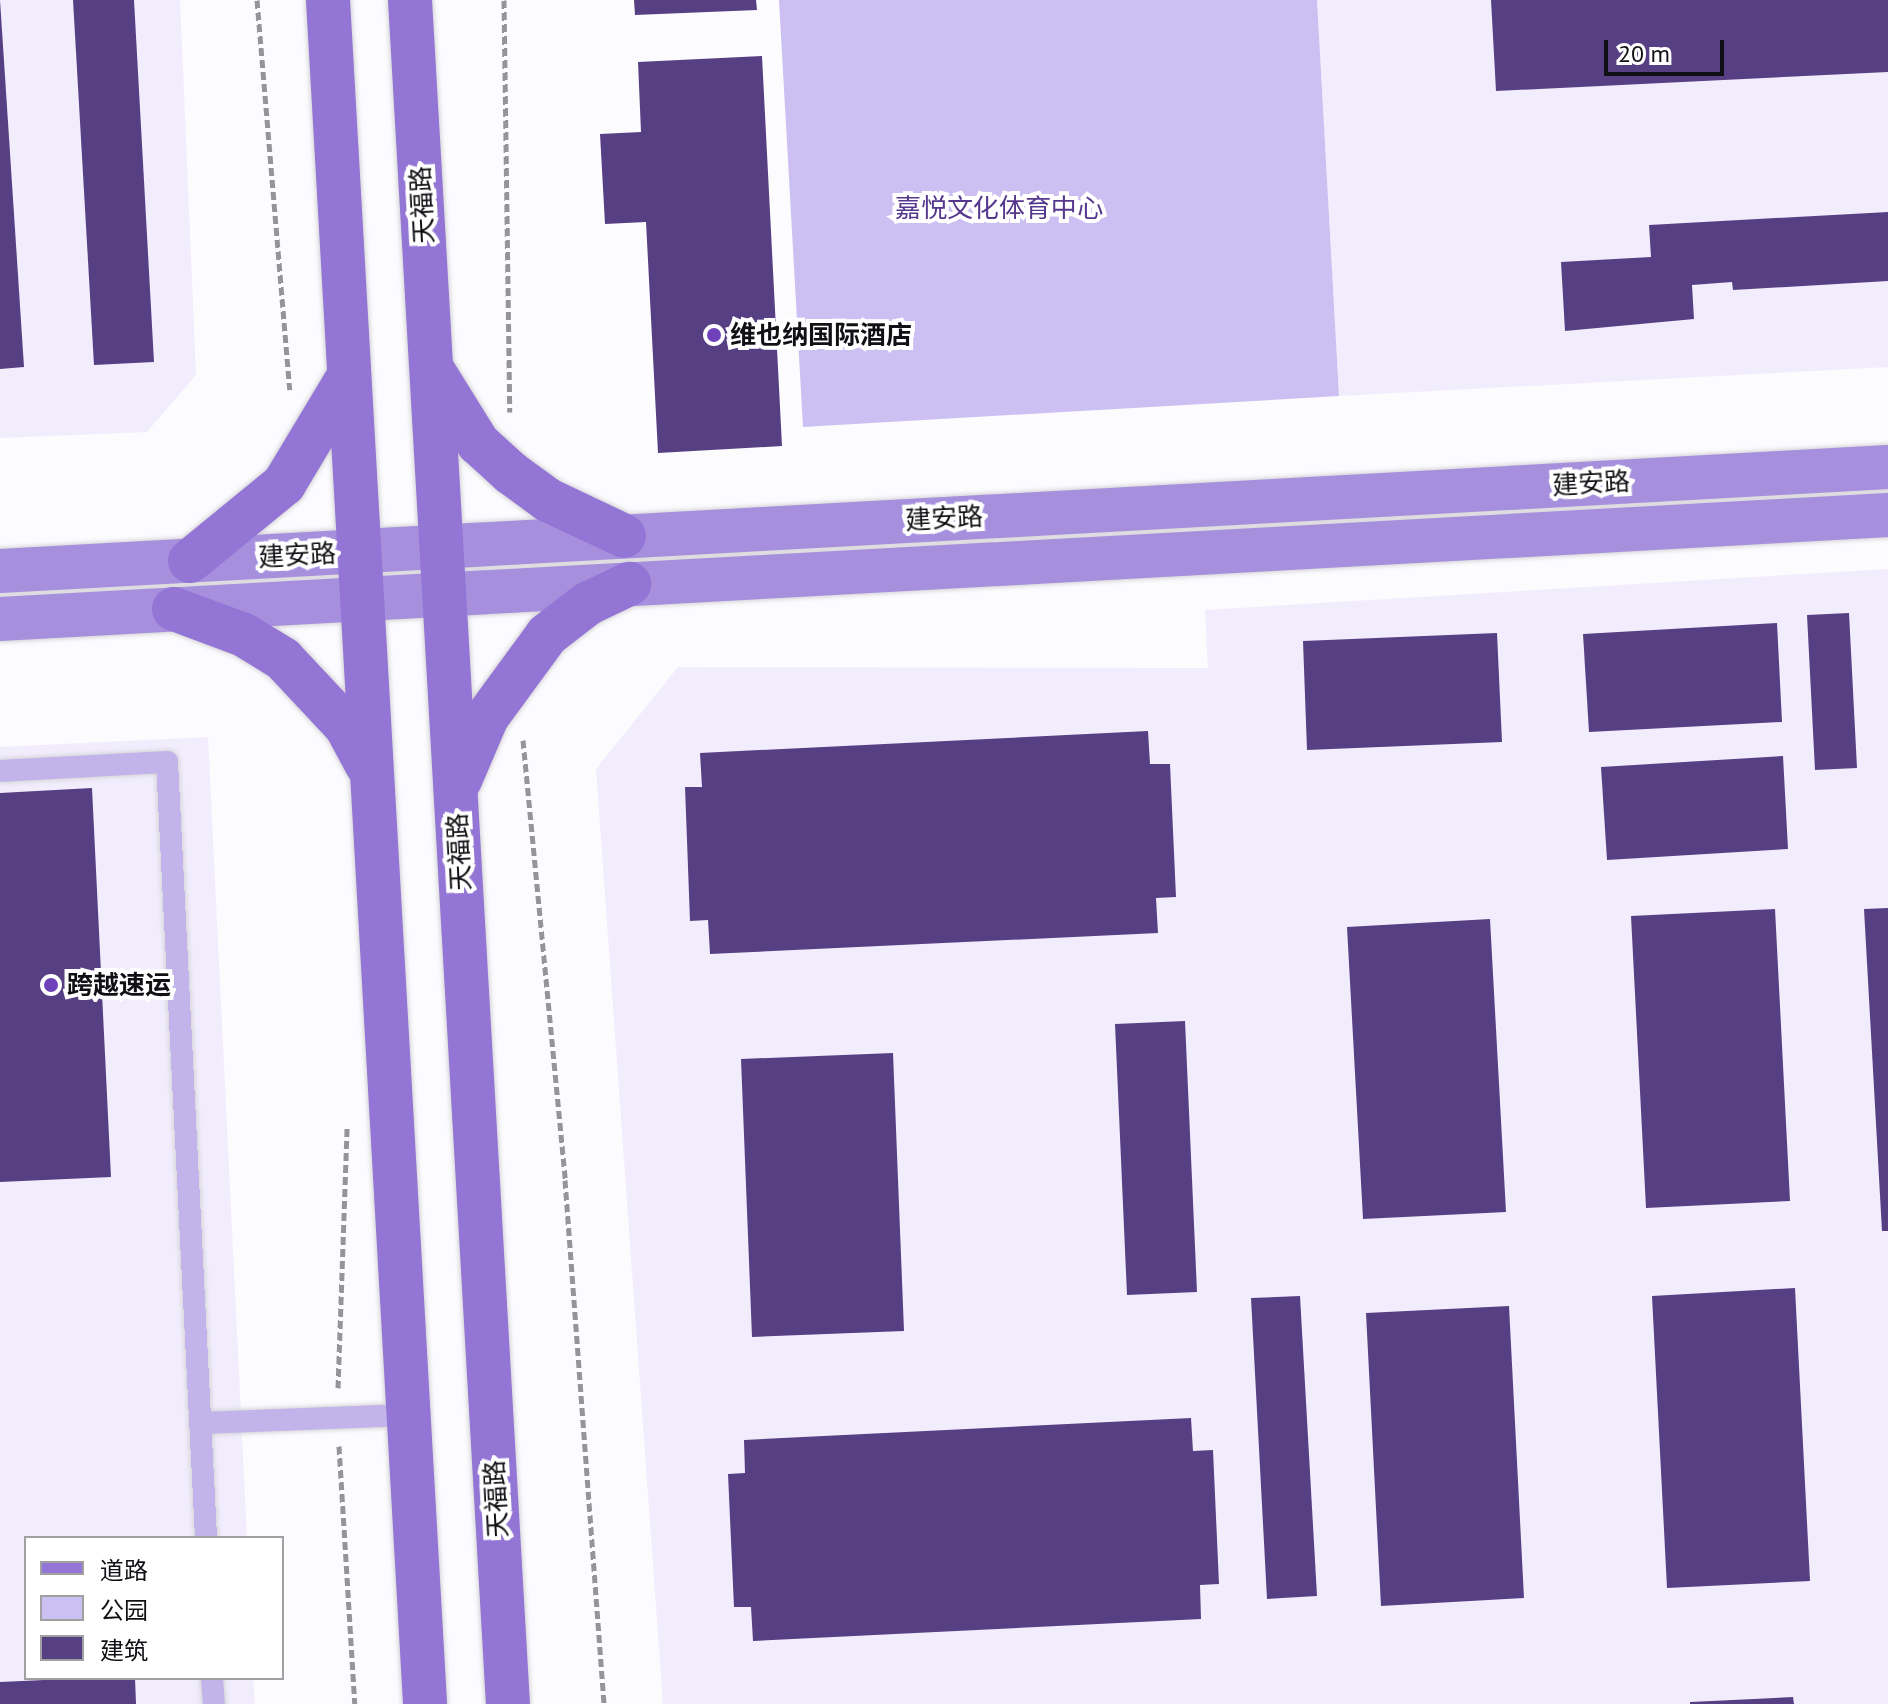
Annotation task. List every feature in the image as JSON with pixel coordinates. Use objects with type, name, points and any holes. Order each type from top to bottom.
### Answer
[{"type":"main road","points":[[328,0],[425,1704]]},
{"type":"main road","name":"天福路","points":[[410,0],[508,1704]]},
{"type":"main road","points":[[431,367],[478,443],[511,473],[548,500],[624,536]]},
{"type":"main road","points":[[190,561],[243,524],[299,462],[349,376]]},
{"type":"main road","points":[[456,790],[487,717],[517,671],[557,627],[629,584]]},
{"type":"main road","points":[[174,609],[244,635],[283,659],[346,726],[371,772]]},
{"type":"street","name":"建安路","points":[[0,571],[1888,467]]},
{"type":"street","name":"建安路","points":[[0,619],[1888,515]]},
{"type":"lane","points":[[0,771],[167,762],[206,1536]]},
{"type":"lane","points":[[200,1423],[408,1415]]},
{"type":"lane","points":[[212,1680],[214,1704]]},
{"type":"path","points":[[257,0],[299,462]]},
{"type":"path","points":[[504,0],[511,473]]},
{"type":"path","points":[[523,735],[565,1180],[604,1704]]},
{"type":"path","points":[[347,1119],[337,1418],[355,1704]]},
{"type":"shaded area","points":[[0,0],[180,0],[196,375],[147,432],[0,438]]},
{"type":"shaded area","points":[[1317,0],[1888,0],[1888,367],[1339,396]]},
{"type":"shaded area","points":[[1888,569],[1888,1704],[663,1704],[596,769],[678,667],[1208,668],[1205,610]]},
{"type":"shaded area","points":[[208,737],[247,1536],[24,1536],[24,1680],[253,1680],[255,1704],[0,1704],[0,747]]},
{"type":"green space","name":"嘉悦文化体育中心","points":[[779,0],[1317,0],[1339,396],[803,427]]},
{"type":"building","points":[[0,0],[24,367],[0,369]]},
{"type":"building","points":[[73,0],[134,0],[154,362],[94,365]]},
{"type":"building","points":[[634,0],[756,0],[757,10],[635,15]]},
{"type":"building","points":[[1491,0],[1888,0],[1888,72],[1496,91]]},
{"type":"building","name":"维也纳国际酒店","points":[[762,56],[782,446],[658,453],[646,222],[605,224],[600,134],[641,132],[638,62]]},
{"type":"building","points":[[1888,212],[1888,281],[1733,290],[1732,282],[1692,285],[1694,319],[1565,331],[1561,262],[1651,257],[1649,225]]},
{"type":"building","points":[[1849,613],[1857,768],[1815,770],[1807,615]]},
{"type":"building","points":[[1777,623],[1782,722],[1589,732],[1583,634]]},
{"type":"building","points":[[1497,633],[1502,742],[1307,750],[1303,641]]},
{"type":"building","points":[[1148,731],[1150,764],[1170,764],[1176,897],[1156,898],[1158,933],[710,954],[708,920],[690,921],[685,787],[702,787],[700,753]]},
{"type":"building","points":[[1783,756],[1788,849],[1607,860],[1601,767]]},
{"type":"building","name":"跨越速运","points":[[92,788],[111,1177],[0,1182],[0,793]]},
{"type":"building","points":[[1888,908],[1888,1231],[1882,1231],[1864,909]]},
{"type":"building","points":[[1775,909],[1790,1201],[1646,1208],[1631,916]]},
{"type":"building","points":[[1490,919],[1506,1212],[1363,1219],[1347,927]]},
{"type":"building","points":[[1185,1021],[1197,1292],[1127,1295],[1115,1024]]},
{"type":"building","points":[[893,1053],[904,1331],[752,1337],[741,1059]]},
{"type":"building","points":[[1795,1288],[1810,1581],[1667,1588],[1652,1296]]},
{"type":"building","points":[[1300,1296],[1317,1596],[1267,1599],[1251,1298]]},
{"type":"building","points":[[1509,1306],[1524,1598],[1381,1606],[1366,1313]]},
{"type":"building","points":[[1191,1418],[1193,1451],[1213,1450],[1219,1584],[1200,1585],[1201,1619],[753,1641],[751,1607],[734,1607],[728,1474],[745,1473],[744,1440]]},
{"type":"building","points":[[135,1680],[136,1704],[0,1704],[0,1682]]},
{"type":"building","points":[[1793,1697],[1794,1704],[1690,1704],[1690,1702]]},
{"type":"place","name":"维也纳国际酒店","points":[[714,335]]},
{"type":"place","name":"跨越速运","points":[[51,985]]}]
